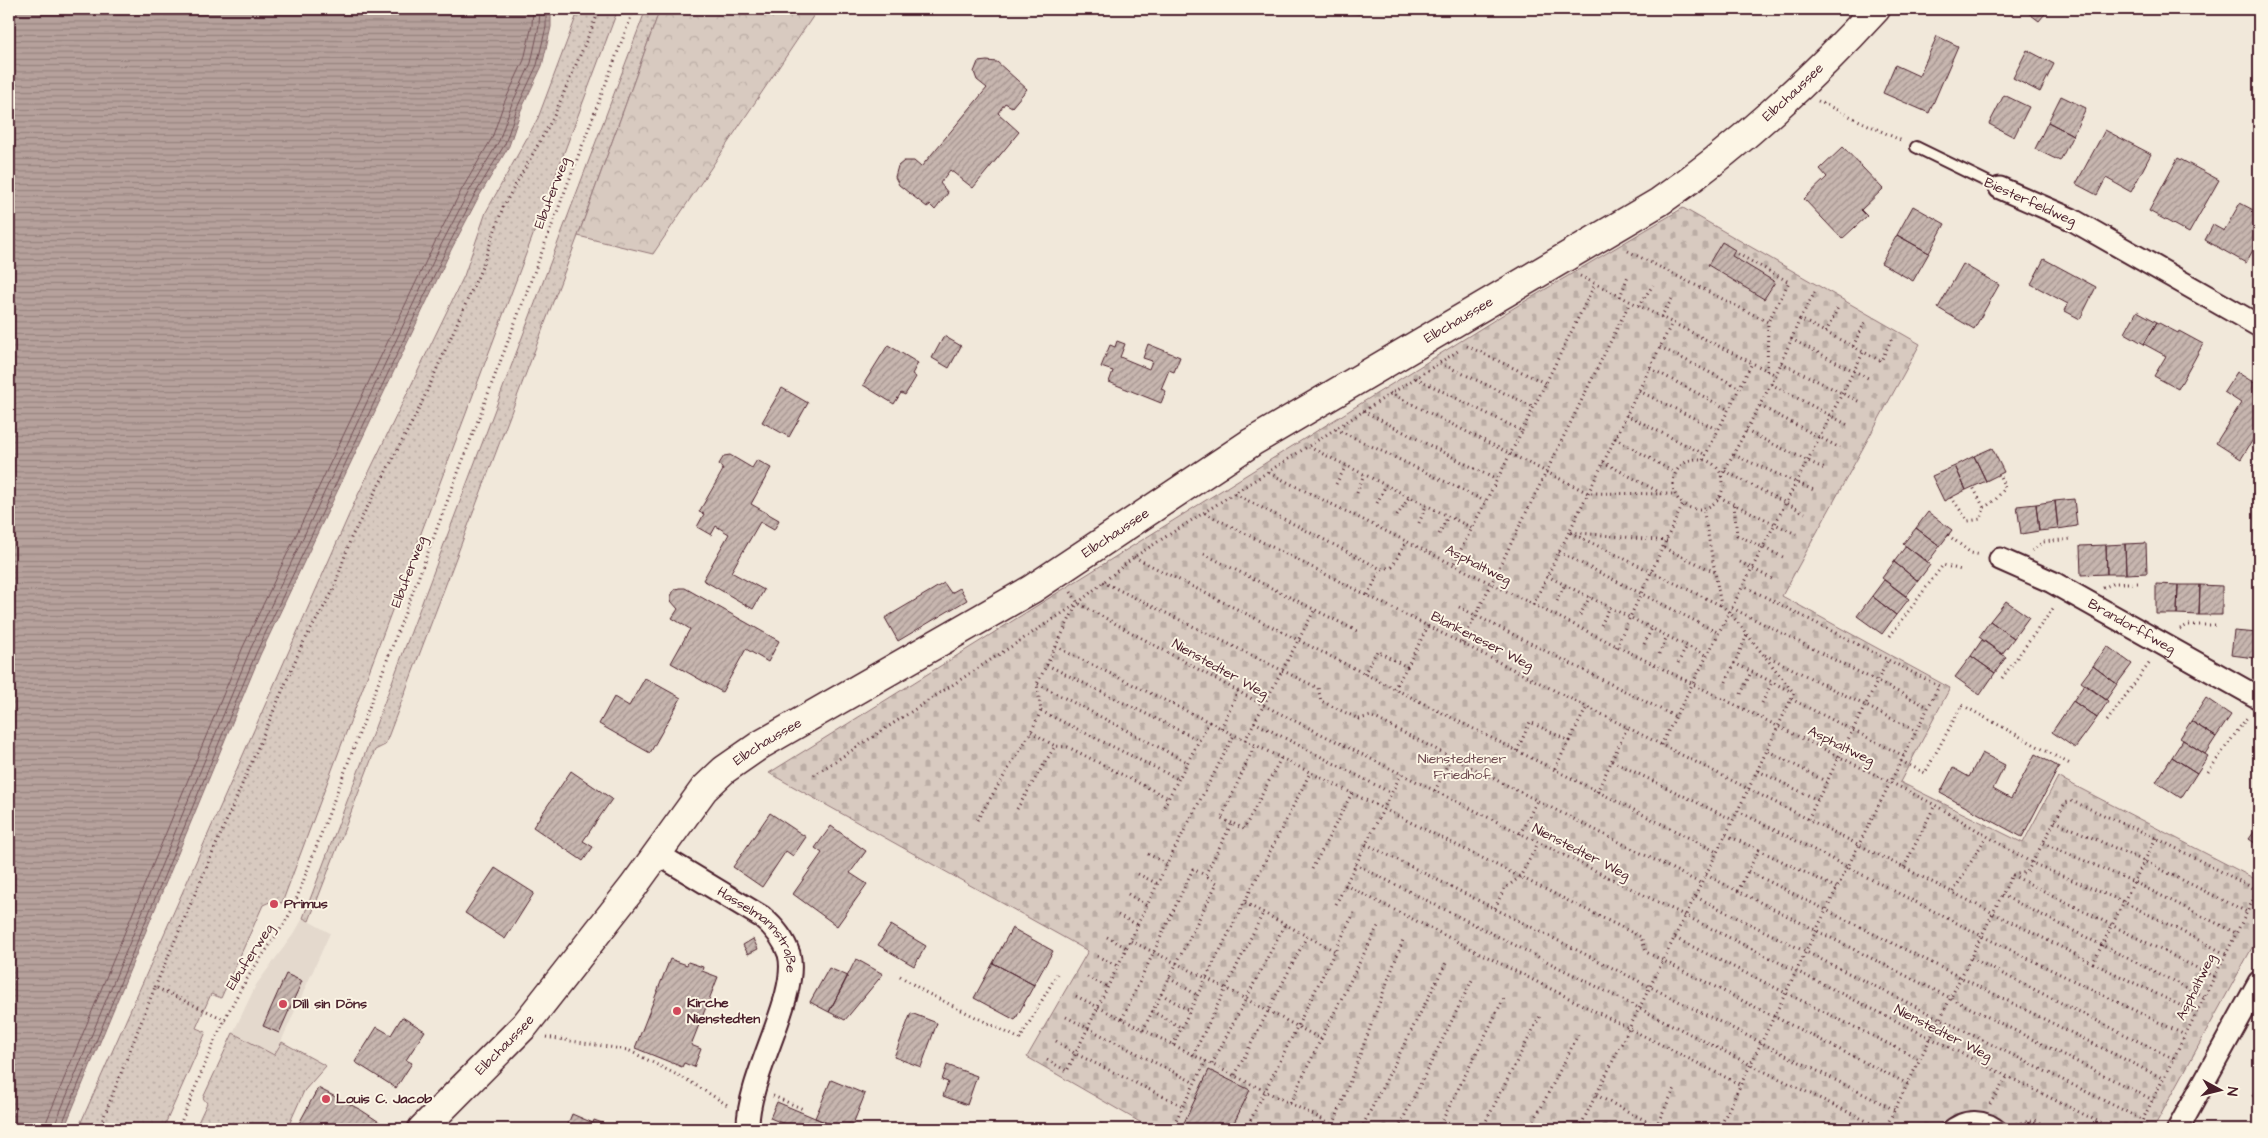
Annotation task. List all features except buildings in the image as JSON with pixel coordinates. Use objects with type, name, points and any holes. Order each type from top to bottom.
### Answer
[{"type":"main road","name":"Elbchaussee","points":[[422,1129],[525,1025],[627,894],[704,789],[724,770],[760,745],[1032,589],[1252,442],[1644,212],[1692,178],[1796,90],[1876,9]]},
{"type":"street","name":"Biesterfeldweg","points":[[2000,188],[2071,219],[2259,326]]},
{"type":"street","name":"Brandorffweg","points":[[2000,559],[2066,590],[2255,706]]},
{"type":"street","name":"Hasselmannstraße","points":[[656,853],[762,917],[776,931],[789,955],[790,973],[785,996],[748,1120]]},
{"type":"street","points":[[2178,1129],[2259,982]]},
{"type":"lane","name":"Biesterfeldweg","points":[[1916,147],[2000,188]]},
{"type":"lane","points":[[1946,1129],[1958,1120],[1970,1117],[1982,1117],[2003,1128]]},
{"type":"path","points":[[99,1129],[154,986],[302,645],[333,591],[350,538],[419,409],[482,267],[503,206],[553,118],[600,9]]},
{"type":"path","name":"Elbuferweg","points":[[178,1129],[226,1020],[247,978],[282,929],[293,908],[634,9]]},
{"type":"path","points":[[1796,90],[1833,110],[1916,147]]},
{"type":"path","points":[[1628,251],[1768,322]]},
{"type":"path","points":[[1738,254],[1789,282],[1768,322],[1767,371]]},
{"type":"path","points":[[1579,276],[1776,375]]},
{"type":"path","points":[[1620,297],[1628,276]]},
{"type":"path","points":[[1453,565],[1595,284]]},
{"type":"path","points":[[1639,306],[1653,285]]},
{"type":"path","points":[[1721,477],[1776,375],[1800,319],[1815,292]]},
{"type":"path","points":[[1661,317],[1673,297]]},
{"type":"path","points":[[1462,643],[1544,472],[1630,302]]},
{"type":"path","points":[[1826,332],[1839,305]]},
{"type":"path","points":[[1800,319],[1881,361],[1893,336]]},
{"type":"path","points":[[1852,346],[1866,320]]},
{"type":"path","points":[[1533,605],[1672,323]]},
{"type":"path","points":[[1792,339],[1870,379]]},
{"type":"path","points":[[814,775],[1078,603],[1134,557],[1475,341]]},
{"type":"path","points":[[1467,346],[1546,383]]},
{"type":"path","points":[[1660,347],[1740,388]]},
{"type":"path","points":[[1661,745],[1864,351]]},
{"type":"path","points":[[1439,363],[1534,407]]},
{"type":"path","points":[[1703,460],[1752,363]]},
{"type":"path","points":[[1781,364],[1860,402]]},
{"type":"path","points":[[1650,368],[1729,410]]},
{"type":"path","points":[[1416,378],[1522,431]]},
{"type":"path","points":[[1771,384],[1848,425]]},
{"type":"path","points":[[1639,391],[1718,430]]},
{"type":"path","points":[[1390,394],[1588,493],[1675,494]]},
{"type":"path","points":[[1760,406],[1840,448]]},
{"type":"path","points":[[1363,411],[1495,479]]},
{"type":"path","points":[[1626,415],[1706,455]]},
{"type":"path","points":[[1336,429],[1484,501]]},
{"type":"path","points":[[1746,431],[1826,470]]},
{"type":"path","points":[[1615,438],[1675,473]]},
{"type":"path","points":[[1308,447],[1472,528]]},
{"type":"path","points":[[1734,454],[1816,491]]},
{"type":"path","points":[[1703,460],[1715,466],[1723,484],[1719,497],[1710,506],[1704,508],[1696,509],[1683,504],[1675,494],[1673,487],[1675,473],[1687,462],[1703,460]]},
{"type":"path","points":[[1603,462],[1664,494]]},
{"type":"path","points":[[1336,484],[1346,466]]},
{"type":"path","points":[[1725,472],[1805,513]]},
{"type":"path","name":"Asphaltweg","points":[[1268,473],[1890,782],[1935,805],[2032,863],[2124,902],[2226,954],[2138,1129]]},
{"type":"path","points":[[1357,493],[1364,474]]},
{"type":"path","points":[[1951,497],[1968,521],[1981,519],[1984,508],[1996,499],[2005,488],[1999,474]]},
{"type":"path","points":[[1377,504],[1386,485]]},
{"type":"path","points":[[1973,487],[1984,508]]},
{"type":"path","points":[[1235,494],[1381,569],[1392,567],[1406,542]]},
{"type":"path","points":[[1397,516],[1409,497]]},
{"type":"path","points":[[1719,497],[1796,534]]},
{"type":"path","points":[[1616,646],[1643,594],[1683,504]]},
{"type":"path","points":[[1734,504],[1737,535],[1783,557]]},
{"type":"path","points":[[1419,523],[1426,506]]},
{"type":"path","points":[[1704,508],[1721,605]]},
{"type":"path","name":"Blankeneser Weg","points":[[1205,513],[1748,790],[2196,1013]]},
{"type":"path","points":[[1439,534],[1448,516]]},
{"type":"path","points":[[1568,532],[1667,541]]},
{"type":"path","points":[[1568,532],[1721,605],[1730,613],[1794,693]]},
{"type":"path","points":[[1948,535],[1971,553],[2000,559]]},
{"type":"path","points":[[2030,555],[2036,546],[2043,542],[2070,539]]},
{"type":"path","points":[[1664,548],[1715,572]]},
{"type":"path","points":[[1559,552],[1719,633]]},
{"type":"path","points":[[1204,554],[1357,631]]},
{"type":"path","points":[[1134,557],[1717,852]]},
{"type":"path","points":[[1740,562],[1774,580]]},
{"type":"path","points":[[1890,636],[1943,564],[1961,570]]},
{"type":"path","points":[[1063,568],[1069,587],[1078,603]]},
{"type":"path","points":[[1368,595],[1381,569]]},
{"type":"path","points":[[1547,576],[1707,656]]},
{"type":"path","points":[[1103,582],[1318,688],[1321,700],[1358,719],[1371,716],[1702,884]]},
{"type":"path","points":[[2101,591],[2106,586],[2114,584],[2141,583]]},
{"type":"path","points":[[1557,601],[1565,584]]},
{"type":"path","points":[[1719,1129],[1847,867],[1939,686],[1744,586]]},
{"type":"path","points":[[1580,614],[1590,597]]},
{"type":"path","points":[[2002,678],[2060,599]]},
{"type":"path","points":[[977,820],[1031,732],[1041,711],[1037,684],[1078,603]]},
{"type":"path","name":"Nienstedter Weg","points":[[1078,603],[1263,705],[2113,1129]]},
{"type":"path","points":[[1459,607],[1676,717]]},
{"type":"path","points":[[1601,625],[1610,607]]},
{"type":"path","points":[[1732,608],[1928,707]]},
{"type":"path","points":[[1245,740],[1315,609]]},
{"type":"path","points":[[2177,633],[2188,625],[2216,625]]},
{"type":"path","points":[[1394,689],[1428,626]]},
{"type":"path","points":[[1644,644],[1652,628]]},
{"type":"path","points":[[1726,682],[1747,635]]},
{"type":"path","points":[[1659,654],[1667,636]]},
{"type":"path","points":[[1056,646],[1641,937],[1646,952],[1775,1015],[1908,1084]]},
{"type":"path","points":[[1678,663],[1687,646]]},
{"type":"path","points":[[1364,674],[1376,651],[1407,667]]},
{"type":"path","points":[[1762,654],[1916,731]]},
{"type":"path","points":[[1808,819],[1888,660]]},
{"type":"path","points":[[2107,721],[2152,660]]},
{"type":"path","points":[[1734,663],[1794,693]]},
{"type":"path","points":[[1047,665],[1199,740]]},
{"type":"path","points":[[1741,694],[1751,672]]},
{"type":"path","points":[[1762,703],[1772,682]]},
{"type":"path","points":[[1037,684],[1187,762]]},
{"type":"path","points":[[1221,728],[1238,691]]},
{"type":"path","points":[[1579,1129],[1768,751],[1794,693]]},
{"type":"path","points":[[1791,699],[1904,756]]},
{"type":"path","points":[[1901,761],[1924,773],[1962,705],[2070,764]]},
{"type":"path","points":[[2208,772],[2255,706]]},
{"type":"path","points":[[1554,770],[1587,707]]},
{"type":"path","points":[[1041,711],[1178,779]]},
{"type":"path","points":[[1162,810],[1208,722]]},
{"type":"path","points":[[1254,722],[1391,793]]},
{"type":"path","points":[[1516,751],[1530,722],[1569,741]]},
{"type":"path","points":[[1598,792],[1627,728]]},
{"type":"path","points":[[1031,732],[1055,746],[1068,747],[1168,798]]},
{"type":"path","points":[[1047,1060],[1067,1071],[1167,864],[1234,735]]},
{"type":"path","points":[[1255,745],[1221,819],[1244,829],[1281,758]]},
{"type":"path","points":[[1017,809],[1055,746]]},
{"type":"path","points":[[1768,751],[1827,782]]},
{"type":"path","points":[[1435,791],[1451,757]]},
{"type":"path","points":[[1612,761],[1733,820]]},
{"type":"path","points":[[1758,771],[1818,800]]},
{"type":"path","points":[[1173,1045],[1310,773]]},
{"type":"path","points":[[1336,904],[1401,774]]},
{"type":"path","points":[[1312,869],[1352,793]]},
{"type":"path","points":[[1520,834],[1537,800]]},
{"type":"path","points":[[2012,875],[2027,872],[2065,803],[2072,801],[2156,838],[2259,890],[2226,954]]},
{"type":"path","points":[[1904,867],[1935,805]]},
{"type":"path","points":[[1738,811],[1982,936],[2186,1035]]},
{"type":"path","points":[[2055,821],[2144,861],[2247,912]]},
{"type":"path","points":[[1204,875],[1232,823]]},
{"type":"path","points":[[1726,835],[1837,888]]},
{"type":"path","points":[[1953,892],[1986,837]]},
{"type":"path","points":[[2093,963],[2156,838]]},
{"type":"path","points":[[1495,908],[1504,889],[1520,877],[1538,843]]},
{"type":"path","points":[[2043,843],[2134,882],[2236,933]]},
{"type":"path","points":[[1366,844],[1895,1110]]},
{"type":"path","points":[[1738,891],[1759,850]]},
{"type":"path","points":[[1148,854],[1167,864]]},
{"type":"path","points":[[1356,864],[1750,1065],[1884,1129],[1941,1020],[2012,875]]},
{"type":"path","points":[[1122,1020],[1193,868],[1217,883],[1143,1030]]},
{"type":"path","points":[[1748,871],[2164,1079]]},
{"type":"path","points":[[1138,874],[1158,884]]},
{"type":"path","points":[[1706,875],[2153,1100]]},
{"type":"path","points":[[2012,875],[2215,977]]},
{"type":"path","points":[[1345,885],[1741,1085]]},
{"type":"path","points":[[1128,894],[1147,906]]},
{"type":"path","points":[[2002,895],[2205,997]]},
{"type":"path","points":[[1696,897],[2143,1120]]},
{"type":"path","points":[[1244,903],[1336,951]]},
{"type":"path","points":[[1193,1055],[1263,913]]},
{"type":"path","points":[[1246,1129],[1354,913]]},
{"type":"path","points":[[1118,915],[1138,925]]},
{"type":"path","points":[[1212,1064],[1285,924]]},
{"type":"path","points":[[1290,1103],[1378,926]]},
{"type":"path","points":[[1235,1076],[1307,936]]},
{"type":"path","points":[[1107,937],[1127,948]]},
{"type":"path","points":[[1675,938],[1920,1060]]},
{"type":"path","points":[[1332,1129],[1403,940]]},
{"type":"path","points":[[1131,941],[1321,1039]]},
{"type":"path","points":[[1097,956],[1118,966]]},
{"type":"path","points":[[1971,958],[2174,1059]]},
{"type":"path","points":[[1361,1129],[1446,963]]},
{"type":"path","points":[[900,976],[925,992],[1020,1039],[1057,974]]},
{"type":"path","points":[[1087,978],[1108,987]]},
{"type":"path","points":[[1169,978],[1197,995]]},
{"type":"path","points":[[1398,1129],[1473,978]]},
{"type":"path","points":[[154,986],[226,1020]]},
{"type":"path","points":[[1161,994],[1190,1011]]},
{"type":"path","points":[[1076,996],[1334,1125]]},
{"type":"path","points":[[1438,1129],[1506,996]]},
{"type":"path","points":[[1152,1011],[1182,1028]]},
{"type":"path","points":[[1482,1129],[1541,1014]]},
{"type":"path","points":[[1066,1017],[1195,1083]]},
{"type":"path","points":[[525,1025],[544,1036],[628,1050],[689,1081],[748,1120]]},
{"type":"path","points":[[1530,1129],[1578,1035]]},
{"type":"path","points":[[1056,1041],[1076,1054],[1183,1106]]},
{"type":"path","points":[[1174,1124],[1206,1061]]},
{"type":"path","points":[[1982,1117],[2007,1077]]},
{"type":"path","points":[[1596,1095],[1655,1128],[1676,1086]]},
{"type":"path","points":[[766,1093],[803,1109]]},
{"type":"path","points":[[2003,1128],[2035,1120],[2053,1129]]},
{"type":"shaded area","points":[[303,918],[330,933],[275,1055],[233,1033],[256,985]]},
{"type":"green space","points":[[579,9],[618,9],[282,903],[272,901],[263,905],[221,998],[211,994],[196,1028],[206,1032],[163,1129],[78,1129],[356,499],[464,276],[486,212],[538,118]]},
{"type":"green space","points":[[646,9],[660,9],[578,236],[385,745],[375,750],[309,921],[303,918]]},
{"type":"green space","points":[[660,9],[818,9],[653,254],[578,236]]},
{"type":"green space","name":"Nienstedtener Friedhof","points":[[1683,208],[1920,344],[1782,596],[1950,688],[1900,782],[2023,843],[2058,777],[2259,881],[2259,935],[2153,1129],[1152,1129],[1027,1057],[1088,951],[769,773],[1512,309]]},
{"type":"green space","points":[[233,1033],[274,1055],[282,1042],[326,1066],[304,1091],[287,1129],[195,1129],[207,1103],[203,1098]]},
{"type":"water","points":[[9,9],[551,9],[551,27],[542,66],[521,110],[509,146],[478,198],[451,250],[260,655],[64,1129],[9,1129]]},
{"type":"place","name":"Primus","points":[[274,904]]},
{"type":"place","name":"Dill sin Döns","points":[[283,1004]]},
{"type":"place","name":"Kirche Nienstedten","points":[[677,1011]]},
{"type":"place","name":"Louis C. Jacob","points":[[326,1099]]}]
